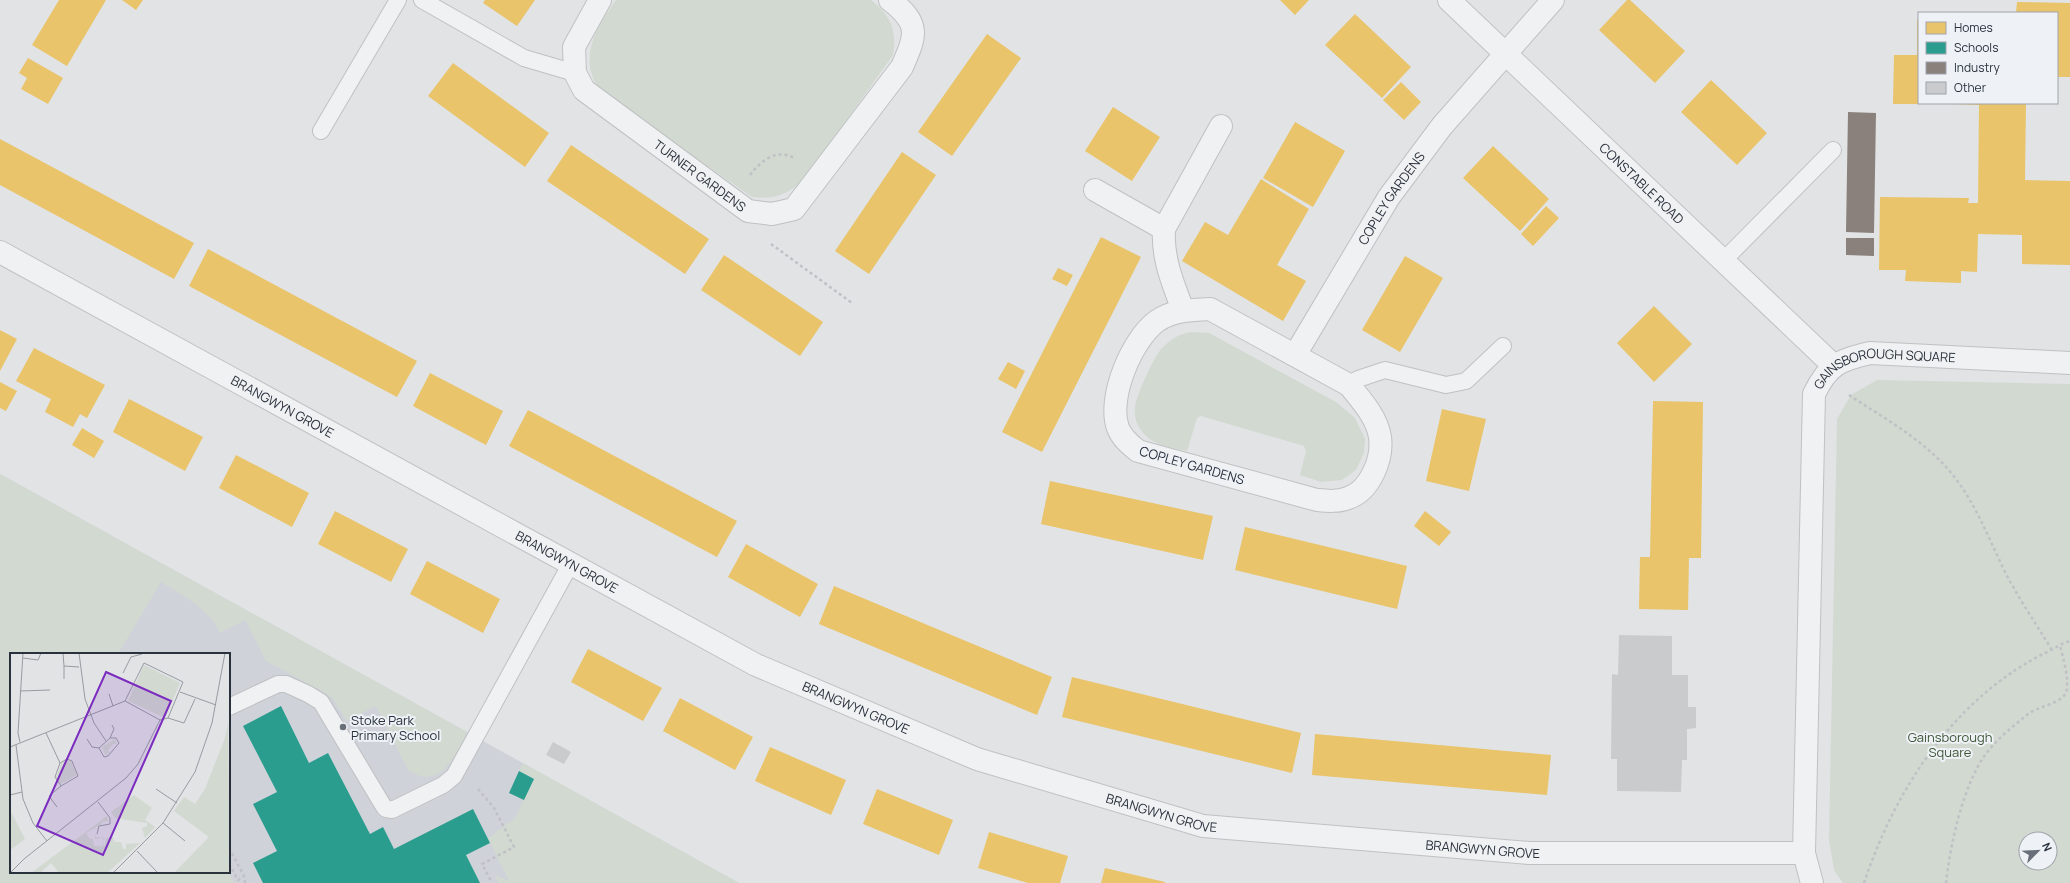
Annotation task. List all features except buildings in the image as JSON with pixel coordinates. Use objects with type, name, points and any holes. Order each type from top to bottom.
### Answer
[{"type":"street","name":"TURNER GARDENS","points":[[600,0],[574,47],[575,73],[584,90],[740,205],[772,214],[794,208],[902,67],[913,42],[914,29],[903,10],[890,0]]},
{"type":"street","name":"CONSTABLE ROAD","points":[[1449,0],[1504,54],[1724,260],[1828,372]]},
{"type":"street","name":"COPLEY GARDENS","points":[[1295,355],[1390,197],[1442,126],[1553,0]]},
{"type":"street","points":[[1183,310],[1170,274],[1162,245],[1164,229],[1221,126]]},
{"type":"street","points":[[1095,190],[1164,229]]},
{"type":"street","name":"BRANGWYN GROVE","points":[[0,252],[756,665],[977,759],[1203,826],[1529,853],[1804,853]]},
{"type":"street","name":"COPLEY GARDENS","points":[[1210,309],[1349,385],[1371,415],[1380,437],[1376,467],[1364,486],[1349,498],[1336,501],[1317,500],[1138,450],[1126,442],[1118,428],[1115,411],[1117,394],[1128,362],[1138,341],[1148,328],[1170,314],[1183,310],[1210,309]]},
{"type":"street","name":"GAINSBOROUGH SQUARE","points":[[1812,883],[1804,853],[1814,394],[1828,372],[1848,358],[1870,353],[2070,363]]},
{"type":"lane","points":[[321,131],[398,0]]},
{"type":"lane","points":[[422,0],[524,58],[575,73]]},
{"type":"lane","points":[[1724,260],[1833,150]]},
{"type":"lane","points":[[1349,385],[1358,378],[1385,370],[1446,385],[1466,381],[1503,346]]},
{"type":"lane","points":[[230,707],[278,684],[286,684],[315,698],[329,713],[386,809],[392,810],[451,780],[570,564]]},
{"type":"path","points":[[821,173],[788,155],[772,155],[758,164],[740,205],[771,244],[852,303]]},
{"type":"path","points":[[1828,372],[1923,445],[1945,466],[1967,493],[2020,600],[2052,650]]},
{"type":"path","points":[[1864,883],[1893,812],[1907,786],[1933,748],[1954,723],[2012,672],[2070,641]]},
{"type":"path","points":[[1946,883],[1958,821],[1970,785],[1984,756],[2001,736],[2032,710],[2062,698],[2067,691],[2067,673],[2060,645]]},
{"type":"path","points":[[458,769],[494,808],[514,847],[482,864],[492,883]]},
{"type":"path","points":[[230,850],[244,876],[245,883]]},
{"type":"path","points":[[230,866],[238,880],[244,876]]},
{"type":"shaded area","name":"Stoke Park Primary School","points":[[0,474],[447,721],[739,883],[0,883]]},
{"type":"green space","points":[[616,0],[871,0],[888,18],[891,24],[894,38],[893,55],[804,180],[792,189],[774,197],[752,197],[601,92],[594,80],[590,68],[590,56],[592,44],[601,22]]},
{"type":"green space","points":[[1190,332],[1209,333],[1336,402],[1355,418],[1365,439],[1364,453],[1356,470],[1342,480],[1321,482],[1300,475],[1306,451],[1304,446],[1201,416],[1197,418],[1187,451],[1162,445],[1145,435],[1138,425],[1135,410],[1136,402],[1146,376],[1159,352],[1168,342],[1182,334]]},
{"type":"green space","name":"Gainsborough Square","points":[[1877,380],[2070,384],[2070,883],[1843,883],[1834,870],[1829,840],[1837,419],[1851,395]]},
{"type":"green space","points":[[0,474],[467,732],[457,751],[445,768],[438,774],[429,777],[419,776],[408,770],[376,706],[347,721],[333,699],[325,693],[266,661],[245,620],[220,633],[210,617],[195,603],[161,582],[119,653],[10,653],[10,873],[229,873],[234,883],[0,883]]},
{"type":"green space","points":[[523,763],[739,883],[499,883],[495,875],[509,881],[488,838],[515,818],[534,779],[519,771]]},
{"type":"place","name":"Stoke Park Primary School","points":[[343,727]]}]
